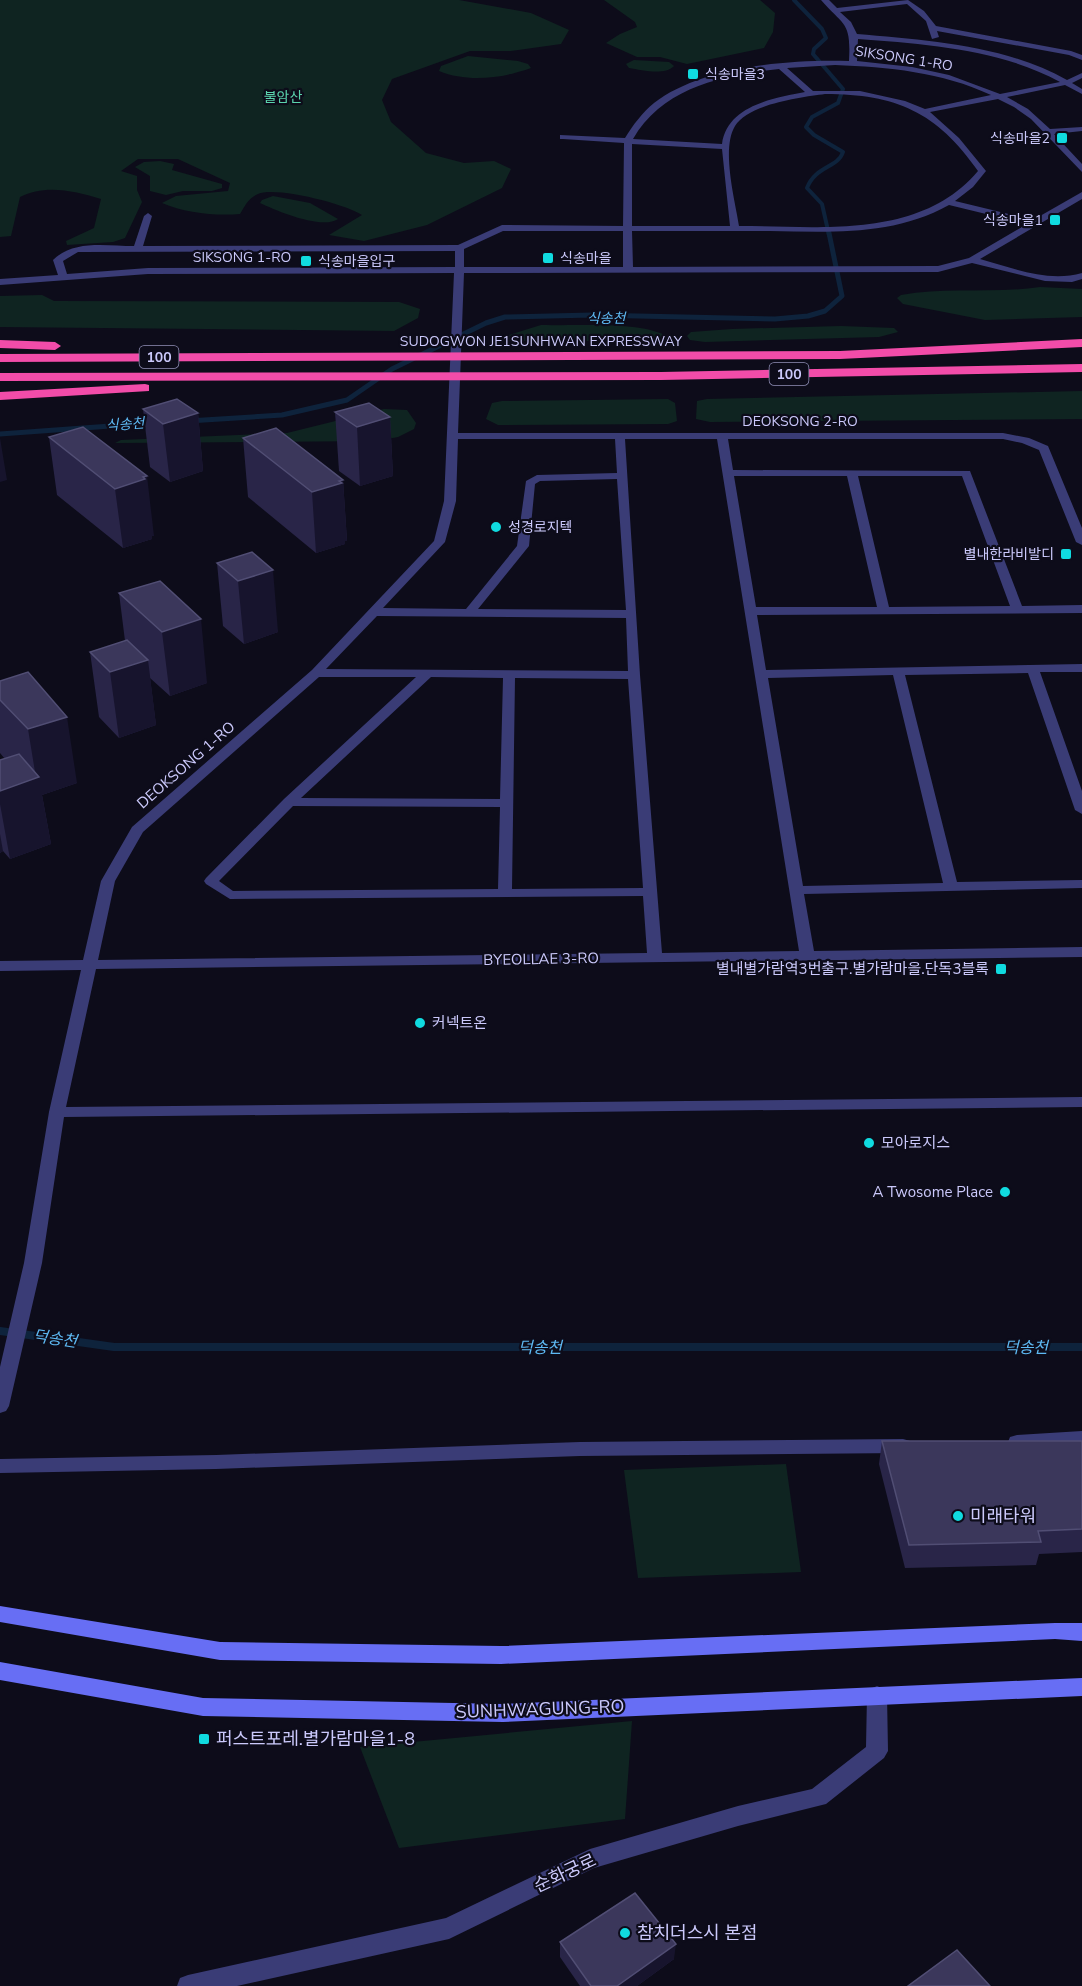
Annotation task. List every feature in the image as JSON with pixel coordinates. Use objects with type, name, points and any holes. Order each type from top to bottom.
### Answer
[{"type":"highway","name":"SUDOGWON JE1SUNHWAN EXPRESSWAY","points":[[0,358],[300,355],[840,355],[1082,343]]},
{"type":"highway","points":[[0,344],[300,355]]},
{"type":"highway","name":"100","points":[[0,377],[661,376],[1082,368]]},
{"type":"highway","points":[[0,396],[84,393],[293,376]]},
{"type":"street","points":[[825,0],[837,10],[854,36],[853,63]]},
{"type":"street","points":[[837,10],[908,2],[925,14],[934,28],[936,46]]},
{"type":"street","points":[[934,28],[1071,53],[1082,58]]},
{"type":"street","points":[[854,36],[936,46],[1007,61],[1045,72],[1082,92]]},
{"type":"street","name":"SIKSONG 1-RO","points":[[781,66],[853,63],[900,68],[956,80],[1019,106],[1082,169]]},
{"type":"street","points":[[628,270],[628,141],[640,120],[658,101],[687,87],[717,77],[752,69],[781,66],[810,92]]},
{"type":"street","points":[[924,111],[1066,83],[1082,75]]},
{"type":"street","points":[[63,277],[58,260],[77,249],[460,248],[502,228],[627,228],[735,229],[838,229],[879,227],[916,217],[948,202],[973,184],[982,171],[972,157],[924,111],[883,97],[854,92],[810,92],[773,101],[741,115],[730,127],[725,147],[735,229]]},
{"type":"street","points":[[1047,132],[1082,129]]},
{"type":"street","points":[[563,137],[725,147]]},
{"type":"street","points":[[972,260],[1082,195]]},
{"type":"street","points":[[948,202],[1033,223]]},
{"type":"street","points":[[138,248],[147,216]]},
{"type":"street","points":[[459,270],[460,248]]},
{"type":"street","points":[[972,260],[1052,279],[1076,280],[1082,276]]},
{"type":"street","name":"SIKSONG 1-RO","points":[[0,282],[148,271],[938,269],[972,260]]},
{"type":"street","name":"DEOKSONG 1-RO","points":[[0,1407],[33,1263],[57,1112],[108,881],[137,831],[316,673],[439,542],[450,501],[459,270]]},
{"type":"street","name":"DEOKSONG 2-RO","points":[[454,436],[1003,436],[1025,440],[1044,448],[1082,542]]},
{"type":"street","points":[[620,436],[634,675],[655,958]]},
{"type":"street","points":[[722,436],[807,956]]},
{"type":"street","points":[[728,473],[966,473],[1018,609]]},
{"type":"street","points":[[852,473],[884,610]]},
{"type":"street","points":[[469,613],[523,546],[530,483],[537,478],[623,476]]},
{"type":"street","points":[[751,611],[1082,609]]},
{"type":"street","points":[[375,612],[632,614]]},
{"type":"street","points":[[761,674],[1082,668]]},
{"type":"street","points":[[1033,669],[1082,810]]},
{"type":"street","points":[[898,671],[951,887]]},
{"type":"street","points":[[316,673],[634,675]]},
{"type":"street","points":[[426,675],[289,802],[211,881],[230,895],[651,892]]},
{"type":"street","points":[[505,893],[509,675]]},
{"type":"street","points":[[289,802],[507,803]]},
{"type":"street","points":[[796,890],[1082,884]]},
{"type":"street","name":"BYEOLLAE 3-RO","points":[[0,966],[1082,952]]},
{"type":"street","points":[[57,1112],[1082,1102]]},
{"type":"street","points":[[1001,1443],[1082,1438]]},
{"type":"street","points":[[0,1466],[216,1462],[580,1449],[920,1446]]},
{"type":"street","points":[[0,1614],[220,1651],[255,1652],[501,1655],[1031,1632],[1082,1632]]},
{"type":"street","name":"SUNHWAGUNG-RO","points":[[0,1671],[203,1707],[503,1713],[1082,1687]]},
{"type":"street","name":"순화궁로","points":[[188,1986],[449,1928],[590,1859],[738,1816],[818,1797],[877,1751],[877,1695]]},
{"type":"green space","name":"불암산","points":[[0,0],[459,0],[531,13],[569,30],[561,44],[511,51],[470,51],[392,79],[382,100],[391,122],[426,153],[464,163],[494,161],[511,169],[502,188],[427,225],[364,241],[329,235],[362,215],[327,201],[279,192],[258,194],[247,202],[240,214],[220,215],[180,209],[162,203],[176,196],[228,191],[230,183],[178,159],[138,159],[121,171],[137,176],[137,190],[142,202],[125,238],[113,242],[67,245],[66,241],[94,228],[101,199],[60,190],[30,193],[20,197],[11,236],[0,237]]},
{"type":"green space","points":[[604,0],[760,0],[775,13],[773,32],[764,48],[687,64],[660,57],[637,57],[606,43],[637,27],[635,22]]},
{"type":"green space","points":[[468,56],[518,61],[528,64],[531,68],[485,78],[462,77],[439,71],[441,66]]},
{"type":"green space","points":[[634,60],[669,62],[674,66],[659,72],[629,68],[626,64]]},
{"type":"green space","points":[[160,161],[174,164],[172,170],[222,184],[222,188],[212,191],[183,191],[166,195],[150,191],[150,176],[135,167],[144,162]]},
{"type":"green space","points":[[273,196],[310,203],[338,219],[331,222],[311,221],[260,203]]},
{"type":"green space","points":[[1040,287],[1082,289],[1082,317],[985,320],[903,304],[897,298],[901,295],[918,293]]},
{"type":"green space","points":[[42,295],[54,301],[399,302],[420,309],[418,318],[394,331],[0,327],[0,296]]},
{"type":"green space","points":[[541,325],[622,326],[665,335],[661,341],[500,341],[502,337]]},
{"type":"green space","points":[[841,326],[894,328],[898,332],[879,337],[705,342],[690,340],[687,336],[691,332],[732,329]]},
{"type":"green space","points":[[1082,391],[1082,419],[710,422],[696,419],[697,401],[707,399]]},
{"type":"green space","points":[[668,399],[675,403],[677,421],[668,424],[498,425],[486,419],[492,403],[502,401]]},
{"type":"green space","points":[[384,409],[407,410],[416,423],[414,429],[398,437],[377,441],[115,443],[121,440],[287,433]]},
{"type":"green space","points":[[786,1464],[801,1572],[638,1578],[624,1470]]},
{"type":"green space","points":[[632,1721],[625,1819],[399,1848],[360,1747]]},
{"type":"building","points":[[177,399],[198,413],[163,424],[143,409]]},
{"type":"building","points":[[369,403],[390,417],[357,427],[335,412]]},
{"type":"building","points":[[83,427],[147,476],[143,477],[145,479],[115,489],[49,437]]},
{"type":"building","points":[[276,428],[343,480],[339,481],[342,483],[312,492],[243,438]]},
{"type":"building","points":[[252,552],[273,570],[238,581],[217,563]]},
{"type":"building","points":[[160,581],[201,619],[162,632],[119,593]]},
{"type":"building","points":[[127,640],[148,660],[110,672],[90,652]]},
{"type":"building","points":[[28,672],[67,717],[28,729],[0,700],[0,681]]},
{"type":"building","points":[[19,754],[39,777],[0,791],[0,760]]},
{"type":"building","points":[[882,1441],[1082,1441],[1082,1529],[1038,1531],[1041,1542],[909,1545]]},
{"type":"building","name":"참치더스시 본점","points":[[635,1893],[676,1944],[617,1986],[591,1986],[560,1942]]},
{"type":"building","points":[[957,1950],[990,1986],[908,1986]]},
{"type":"waterway","name":"식송천","points":[[794,0],[822,29],[826,38],[814,49],[813,54],[843,89],[838,103],[812,117],[806,127],[814,135],[843,152],[836,161],[815,175],[807,188],[822,204],[829,235]]},
{"type":"waterway","name":"식송천","points":[[188,421],[282,415],[347,400],[392,369],[486,323],[505,317],[592,315],[775,319],[808,316],[825,311],[842,296],[829,233]]},
{"type":"waterway","name":"식송천","points":[[0,434],[152,423]]},
{"type":"waterway","name":"덕송천","points":[[0,1331],[114,1347],[1082,1347]]},
{"type":"place","name":"식송마을3","points":[[693,74]]},
{"type":"place","name":"식송마을2","points":[[1062,138]]},
{"type":"place","name":"식송마을1","points":[[1055,220]]},
{"type":"place","name":"식송마을","points":[[548,258]]},
{"type":"place","name":"식송마을입구","points":[[306,261]]},
{"type":"place","name":"성경로지텍","points":[[496,527]]},
{"type":"place","name":"별내한라비발디","points":[[1066,554]]},
{"type":"place","name":"별내별가람역3번출구.별가람마을.단독3블록","points":[[1001,969]]},
{"type":"place","name":"커넥트온","points":[[420,1023]]},
{"type":"place","name":"모아로지스","points":[[869,1143]]},
{"type":"place","name":"A Twosome Place","points":[[1005,1192]]},
{"type":"place","name":"미래타워","points":[[958,1516]]},
{"type":"place","name":"퍼스트포레.별가람마을1-8","points":[[204,1739]]},
{"type":"place","name":"참치더스시 본점","points":[[625,1933]]}]
